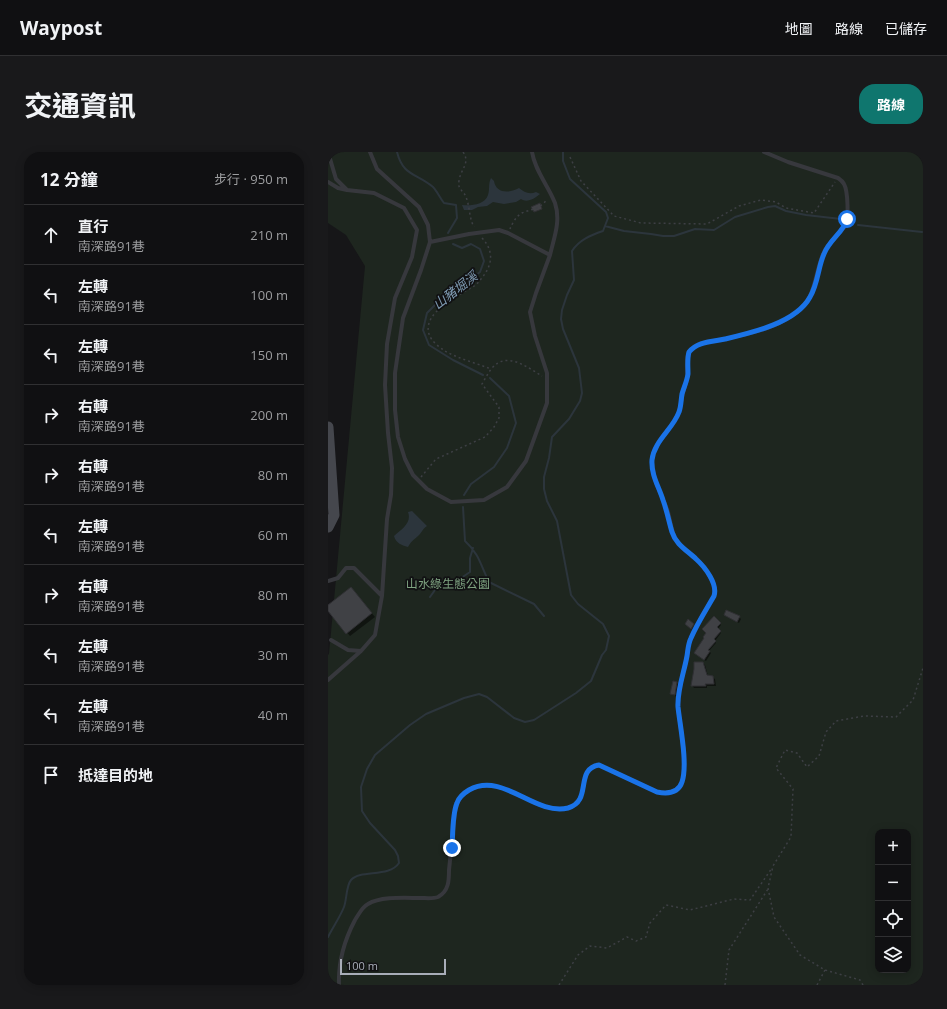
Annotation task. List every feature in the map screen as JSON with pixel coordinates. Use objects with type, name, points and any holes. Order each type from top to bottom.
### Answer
[{"type":"main road","points":[[328,427],[334,515],[328,527]]},
{"type":"lane","points":[[328,152],[336,179],[347,190]]},
{"type":"lane","points":[[370,152],[377,169],[419,207],[428,225],[430,242],[421,270],[402,318],[395,373],[395,410],[398,437],[405,459],[414,475],[427,489],[452,502],[484,500],[507,487],[526,461],[547,403],[547,373],[535,336],[530,312],[550,255],[557,223],[555,204],[544,184],[532,152]]},
{"type":"lane","points":[[339,985],[339,966],[344,942],[361,910],[368,904],[376,901],[400,898],[432,898],[438,897],[445,892],[448,886],[449,878],[456,803],[465,792],[478,787],[490,785],[552,808],[560,809],[570,807],[581,798],[585,776],[588,770],[593,766],[599,765],[664,794],[672,793],[678,789],[682,783],[684,766],[678,708],[679,692],[690,639],[714,596],[716,589],[702,566],[682,547],[673,534],[663,498],[656,483],[652,460],[654,453],[660,440],[679,412],[687,380],[689,352],[692,348],[699,344],[774,326],[784,321],[803,307],[810,298],[823,255],[828,244],[846,225],[847,219],[847,191],[844,183],[838,178],[788,162],[764,152]]},
{"type":"lane","points":[[328,182],[338,188],[374,193],[404,208],[418,230],[412,256],[395,298],[387,344],[385,385],[392,468],[391,495],[387,519],[382,596],[376,635],[361,651],[328,680]]},
{"type":"lane","points":[[430,242],[469,234],[500,230],[550,255]]},
{"type":"lane","points":[[328,582],[338,578],[346,568],[354,568],[382,596]]},
{"type":"lane","points":[[331,640],[348,650],[361,651]]},
{"type":"path","points":[[463,152],[466,156],[466,164],[458,182],[459,188],[467,197],[472,224],[477,233],[485,241],[490,253],[491,262],[486,273],[476,285],[464,291],[438,311],[429,321],[427,328],[429,336],[437,345],[446,351],[491,369]]},
{"type":"path","points":[[570,157],[581,181],[614,216],[641,224],[707,224],[739,206],[761,200],[776,202],[786,208],[814,213],[838,178]]},
{"type":"path","points":[[508,233],[515,219],[521,214],[543,205],[551,196]]},
{"type":"path","points":[[419,480],[436,459],[485,437],[499,418],[500,408],[482,384],[491,369],[498,362],[506,360],[515,361],[547,378]]},
{"type":"path","points":[[559,985],[578,955],[590,946],[607,948],[628,937],[636,941],[646,937],[650,923],[666,905],[690,910],[734,899],[750,900],[791,837],[792,789],[776,768],[785,750],[797,753],[807,767],[819,756],[826,732],[836,721],[864,716],[896,717],[913,700],[923,668]]},
{"type":"path","points":[[725,985],[729,950],[768,888],[773,866]]},
{"type":"path","points":[[768,888],[774,917],[800,955],[825,970],[860,980],[864,985]]},
{"type":"path","points":[[817,985],[825,970]]},
{"type":"green space","name":"山水綠生態公園","points":[[328,152],[923,152],[923,985],[328,985],[328,655],[365,266],[346,235],[328,223]]},
{"type":"shaded area","points":[[491,178],[500,190],[512,191],[519,188],[527,193],[536,192],[540,194],[533,199],[521,199],[516,202],[504,204],[493,202],[487,206],[478,207],[472,210],[464,210],[462,205],[477,204],[484,201],[489,193]]},
{"type":"shaded area","points":[[412,511],[427,526],[408,547],[399,543],[394,536],[406,526],[409,519],[408,512]]},
{"type":"building","points":[[540,203],[542,209],[534,212],[531,207]]},
{"type":"building","points":[[351,587],[372,613],[346,634],[328,611],[328,605]]},
{"type":"building","points":[[726,610],[740,616],[737,622],[724,615]]},
{"type":"building","points":[[714,616],[721,623],[717,627],[721,631],[714,639],[716,641],[708,650],[710,651],[704,660],[694,653],[706,633],[702,629]]},
{"type":"building","points":[[688,619],[694,624],[691,629],[685,624]]},
{"type":"building","points":[[694,662],[703,662],[707,675],[713,676],[714,684],[705,684],[706,686],[691,686]]},
{"type":"building","points":[[673,681],[677,682],[675,695],[670,694]]},
{"type":"waterway","name":"山豬堀溪","points":[[397,152],[403,166],[407,170],[433,187],[444,203],[456,205],[457,218],[448,233]]},
{"type":"waterway","points":[[328,937],[344,907],[348,886],[351,880],[361,875],[389,870],[394,868],[399,863],[395,850],[370,823],[362,811],[361,787],[367,769],[375,755],[410,725],[426,714],[464,698],[479,694],[487,697],[514,718],[525,722],[534,720],[576,693],[591,681],[602,655],[606,650],[609,636],[603,624],[578,604],[571,595],[557,521],[547,501],[544,489],[544,477],[552,437],[569,419],[580,401],[582,393],[579,368],[563,329],[561,319],[562,310],[574,280],[572,251],[582,241],[603,231],[608,218],[606,212],[570,179],[563,161],[563,152]]},
{"type":"waterway","points":[[605,226],[624,231],[674,236],[695,229],[714,230],[735,217],[775,206],[786,211],[806,215],[841,219]]},
{"type":"waterway","points":[[858,225],[922,232]]},
{"type":"waterway","name":"山豬堀溪","points":[[453,244],[462,248],[471,244],[480,249],[484,261],[480,272],[460,288],[442,298],[427,313],[423,330],[429,345],[453,360],[483,375]]},
{"type":"waterway","name":"山豬堀溪","points":[[464,495],[471,484],[494,467],[507,448],[516,423],[509,396],[490,378]]},
{"type":"waterway","name":"山豬堀溪","points":[[463,507],[465,541],[477,555],[489,582],[534,604],[544,616]]},
{"type":"waterway","points":[[430,597],[435,590],[450,583],[460,584],[461,578],[470,572],[470,558],[473,548]]},
{"type":"route","points":[[452,848],[456,803],[465,792],[472,788],[490,785],[523,796],[541,805],[560,809],[570,807],[581,798],[585,776],[588,770],[593,766],[599,765],[620,776],[664,794],[672,793],[678,789],[682,783],[684,766],[678,708],[679,692],[690,639],[714,596],[716,589],[702,566],[676,541],[663,498],[656,483],[652,460],[654,453],[660,440],[679,412],[687,380],[689,352],[692,348],[699,344],[774,326],[784,321],[803,307],[810,298],[823,255],[828,244],[846,225],[847,219]]}]
